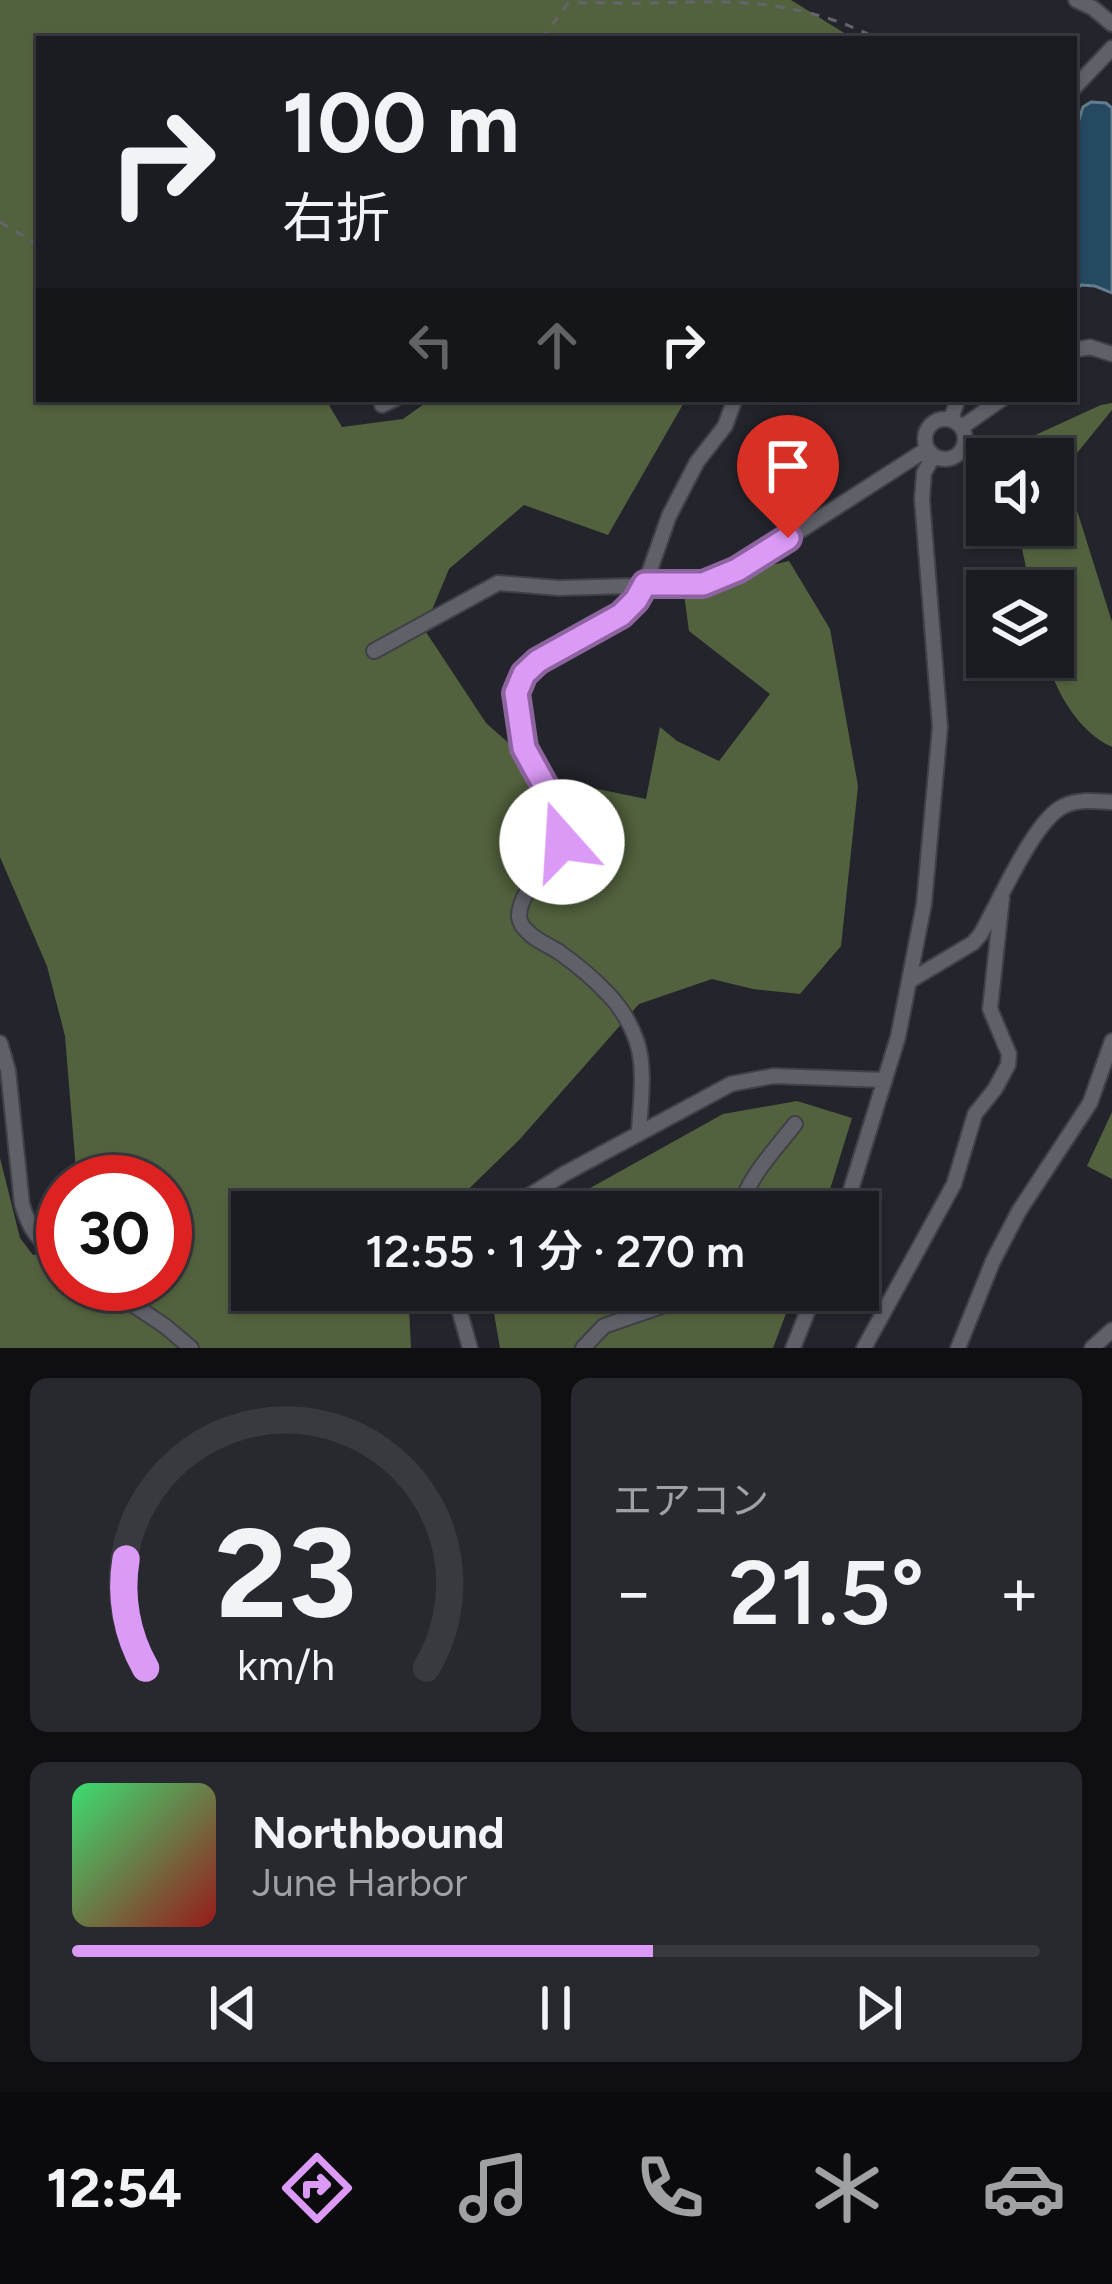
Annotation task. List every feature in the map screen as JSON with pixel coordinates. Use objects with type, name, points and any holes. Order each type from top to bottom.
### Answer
[{"type":"street","points":[[1076,0],[1112,24]]},
{"type":"street","points":[[1077,85],[1112,48]]},
{"type":"street","points":[[1077,350],[1100,348],[1112,354]]},
{"type":"street","points":[[639,1134],[640,1057],[625,1015],[610,996],[520,922],[519,912],[529,890],[568,828],[524,748],[516,693],[524,674],[538,661],[621,615],[636,600],[669,516],[698,462],[725,426],[734,402]]},
{"type":"street","points":[[930,452],[946,459],[959,453],[965,441],[956,423],[958,402]]},
{"type":"street","points":[[851,1191],[911,980],[924,904],[940,727],[922,499],[930,452],[927,429],[937,420],[956,423],[996,402]]},
{"type":"street","points":[[374,651],[498,584],[559,588],[703,584],[737,570],[930,452]]},
{"type":"street","points":[[911,980],[980,935],[1032,840],[1053,812],[1090,800],[1112,802]]},
{"type":"street","points":[[864,1348],[954,1184],[976,1114],[1008,1065],[1009,1054],[990,1009],[1002,898]]},
{"type":"street","points":[[958,1348],[1019,1211],[1090,1103],[1112,1041]]},
{"type":"street","points":[[0,1043],[8,1070],[22,1204],[36,1236]]},
{"type":"street","points":[[540,1191],[707,1095],[751,1078],[885,1080]]},
{"type":"street","points":[[746,1191],[795,1124]]},
{"type":"street","points":[[142,1311],[191,1348]]},
{"type":"street","points":[[460,1311],[470,1348]]},
{"type":"street","points":[[583,1348],[604,1326],[648,1311]]},
{"type":"street","points":[[793,1348],[808,1311]]},
{"type":"street","points":[[1092,1348],[1112,1330]]},
{"type":"path","points":[[544,36],[568,3],[718,0],[807,10],[872,36]]},
{"type":"path","points":[[0,222],[36,243]]},
{"type":"green space","points":[[0,0],[791,0],[849,36],[36,36],[36,402],[329,402],[342,427],[403,419],[427,402],[684,402],[608,535],[524,505],[449,569],[424,629],[486,723],[549,779],[646,799],[660,727],[677,741],[719,761],[770,694],[689,631],[683,587],[789,561],[830,629],[858,786],[841,946],[800,994],[712,979],[639,1004],[520,1139],[467,1191],[231,1191],[231,1311],[409,1311],[411,1348],[0,1348],[0,1158],[20,1238],[36,1254],[36,1311],[192,1311],[192,1155],[75,1155],[65,1036],[47,966],[0,857]]},
{"type":"green space","points":[[1112,403],[1112,410],[1074,457],[1074,438],[1024,438],[1031,437]]},
{"type":"green space","points":[[1074,501],[1112,622],[1112,747],[1079,721],[1054,678],[1074,678],[1074,570],[1027,570],[1021,546],[1074,546]]},
{"type":"green space","points":[[797,1101],[852,1118],[829,1191],[587,1191],[592,1187],[723,1114]]},
{"type":"green space","points":[[1112,1112],[1112,1179],[1087,1166]]},
{"type":"green space","points":[[494,1311],[787,1311],[773,1348],[500,1348]]},
{"type":"water","points":[[1091,102],[1112,108],[1112,293],[1095,286],[1077,288],[1077,126],[1083,107]]},
{"type":"route","points":[[562,842],[568,828],[524,748],[516,693],[524,674],[538,661],[621,615],[645,584],[703,584],[737,570],[788,538]]}]
